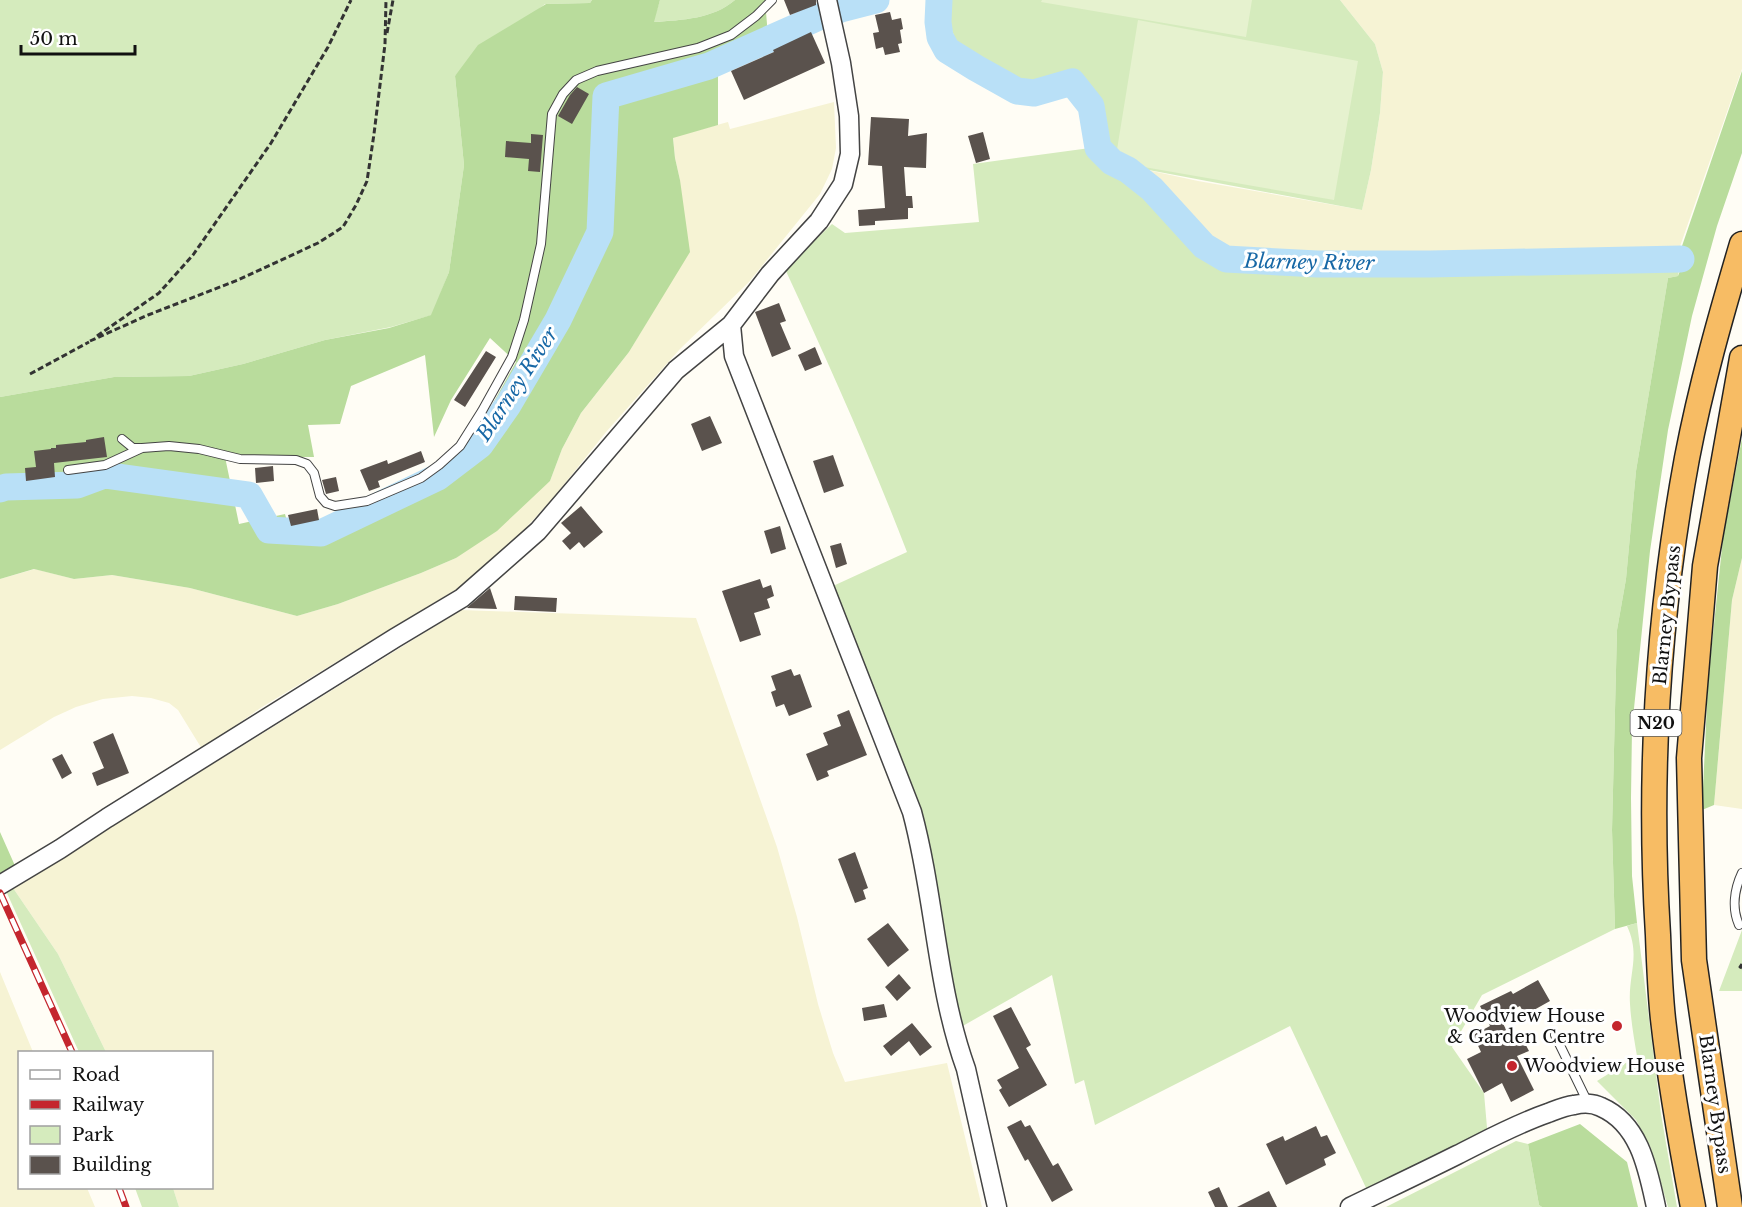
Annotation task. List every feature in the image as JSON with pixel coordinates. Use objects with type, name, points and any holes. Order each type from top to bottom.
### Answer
[{"type":"highway","name":"Blarney Bypass","points":[[1693,1207],[1676,1114],[1662,1017],[1654,876],[1654,759],[1670,567],[1687,458],[1708,362],[1742,244]]},
{"type":"highway","name":"Blarney Bypass","points":[[1730,1207],[1694,960],[1689,758],[1705,566],[1742,358]]},
{"type":"street","points":[[0,885],[462,598],[538,531],[676,370],[731,325],[770,274],[819,221],[843,184],[851,146],[848,98],[827,0]]},
{"type":"street","points":[[731,325],[734,356],[912,812],[928,886],[945,998],[958,1049],[966,1069],[997,1207]]},
{"type":"street","points":[[1350,1207],[1520,1123],[1572,1105],[1589,1104],[1600,1106],[1609,1112],[1625,1125],[1638,1143],[1656,1207]]},
{"type":"lane","points":[[122,439],[133,448],[169,446],[199,449],[240,459],[296,460],[307,464],[314,473],[320,496],[326,503],[335,506],[367,501],[422,478],[460,446],[512,357],[524,320],[541,244],[552,114],[562,94],[576,81],[597,71],[698,48],[731,35],[772,0]]},
{"type":"lane","points":[[68,470],[105,465],[142,448]]},
{"type":"lane","points":[[1739,925],[1734,904],[1742,873]]},
{"type":"lane","points":[[1555,1035],[1589,1104]]},
{"type":"path","points":[[90,341],[159,293],[193,255],[271,143],[328,47],[351,0]]},
{"type":"path","points":[[385,44],[386,0]]},
{"type":"path","points":[[30,374],[90,341],[148,315],[238,280],[318,243],[343,228],[367,181],[393,0]]},
{"type":"shaded area","points":[[1340,0],[1742,0],[1742,69],[1677,255],[1337,262],[1229,257],[1221,253],[1207,242],[1138,168],[1362,210],[1380,113],[1383,72],[1375,44]]},
{"type":"shaded area","points":[[834,102],[836,148],[832,169],[820,194],[749,282],[680,349],[512,543],[460,587],[262,707],[202,749],[178,710],[169,703],[132,696],[103,699],[76,707],[54,717],[0,750],[0,579],[35,569],[74,579],[112,575],[190,588],[297,616],[338,604],[456,558],[550,481],[562,449],[581,413],[629,352],[654,310],[680,180],[673,137],[728,122],[730,129]]},
{"type":"shaded area","points":[[1742,558],[1742,809],[1714,805],[1732,600]]},
{"type":"shaded area","points":[[461,610],[696,618],[777,847],[818,1004],[833,1053],[845,1082],[947,1063],[982,1207],[179,1207],[173,1189],[213,1189],[213,1051],[106,1051],[58,954],[11,885],[231,753]]},
{"type":"shaded area","points":[[0,972],[33,1051],[18,1051],[18,1189],[87,1189],[95,1207],[0,1207]]},
{"type":"green space","points":[[0,0],[592,0],[590,3],[545,4],[455,76],[464,165],[449,272],[432,315],[391,327],[325,340],[243,364],[189,376],[114,377],[0,397]]},
{"type":"green space","points":[[592,0],[660,0],[654,22],[707,15],[735,0],[765,0],[769,48],[718,72],[718,125],[673,138],[690,252],[629,352],[581,413],[562,449],[550,481],[497,531],[456,558],[338,604],[297,616],[190,588],[112,575],[74,579],[34,569],[0,579],[0,397],[114,377],[189,376],[243,364],[325,340],[389,328],[431,315],[449,272],[464,165],[455,76],[478,45],[546,4],[590,3]],"holes":[[[490,338],[516,362],[477,432],[435,475],[368,507],[318,522],[289,529],[285,514],[239,524],[225,457],[314,457],[308,425],[340,424],[351,386],[425,355],[434,437],[451,400]]]},
{"type":"green space","points":[[660,0],[735,0],[707,15],[653,22]]},
{"type":"green space","points":[[947,0],[1340,0],[1375,44],[1383,72],[1380,113],[1362,210],[1115,162],[1099,107],[1082,79],[1072,75],[1045,84],[1031,83],[984,66],[965,52],[956,40],[950,23]]},
{"type":"green space","points":[[1042,0],[1252,0],[1246,37],[1041,2]]},
{"type":"green space","points":[[1138,20],[1358,61],[1334,200],[1115,162]]},
{"type":"green space","points":[[1742,71],[1742,153],[1717,226],[1692,316],[1668,430],[1650,551],[1632,728],[1632,876],[1637,923],[1615,929],[1612,830],[1617,630],[1626,579],[1636,471],[1668,278],[1678,276],[1688,250],[1682,246]]},
{"type":"green space","points":[[1090,148],[1128,170],[1152,189],[1204,246],[1226,259],[1345,264],[1681,259],[1678,276],[1668,278],[1636,471],[1626,579],[1617,630],[1612,830],[1615,929],[1482,995],[1452,1047],[1484,1093],[1488,1139],[1367,1190],[1290,1026],[1095,1125],[1084,1080],[1075,1084],[1052,975],[954,1031],[928,886],[833,586],[907,552],[848,409],[785,269],[832,224],[845,233],[979,222],[973,164]]},
{"type":"green space","points":[[1742,438],[1742,558],[1732,600],[1714,805],[1702,810],[1708,682],[1723,538]]},
{"type":"green space","points":[[0,832],[16,868],[1,875],[0,873]]},
{"type":"green space","points":[[11,885],[58,954],[106,1051],[79,1051],[6,891]]},
{"type":"green space","points":[[1637,923],[1661,1114],[1677,1207],[1668,1207],[1650,1146],[1636,1120],[1597,1081],[1637,1056],[1630,1004],[1634,956],[1627,926]]},
{"type":"green space","points":[[1742,930],[1742,991],[1719,991]]},
{"type":"green space","points":[[1580,1124],[1627,1162],[1638,1207],[1542,1207],[1539,1205],[1528,1144]]},
{"type":"green space","points":[[1516,1141],[1528,1144],[1539,1205],[1542,1207],[1386,1207]]},
{"type":"green space","points":[[135,1189],[173,1189],[179,1207],[142,1207]]},
{"type":"building","points":[[784,0],[816,0],[816,5],[790,15]]},
{"type":"building","points":[[890,12],[892,20],[901,18],[902,43],[898,44],[900,52],[885,55],[883,47],[876,49],[873,33],[879,32],[875,15]]},
{"type":"building","points":[[811,32],[825,63],[744,100],[731,71]]},
{"type":"building","points":[[577,87],[589,94],[572,124],[558,116]]},
{"type":"building","points":[[871,117],[909,119],[908,136],[927,133],[926,168],[904,167],[906,196],[912,196],[913,208],[908,208],[908,219],[875,221],[875,225],[859,226],[858,210],[885,208],[882,166],[868,165]]},
{"type":"building","points":[[983,132],[990,159],[976,163],[968,136]]},
{"type":"building","points":[[531,134],[543,135],[540,172],[528,171],[529,159],[505,157],[506,141],[531,143]]},
{"type":"building","points":[[779,303],[786,321],[780,323],[791,349],[772,357],[755,312]]},
{"type":"building","points":[[815,347],[822,364],[805,371],[798,355]]},
{"type":"building","points":[[486,351],[496,357],[465,407],[454,400]]},
{"type":"building","points":[[710,416],[722,443],[702,451],[691,424]]},
{"type":"building","points":[[104,437],[107,457],[54,463],[55,477],[26,481],[25,468],[36,467],[34,451]]},
{"type":"building","points":[[421,451],[425,462],[378,481],[380,487],[369,491],[360,470],[387,460],[388,464]]},
{"type":"building","points":[[833,455],[844,486],[824,493],[813,461]]},
{"type":"building","points":[[273,466],[274,481],[256,483],[255,468]]},
{"type":"building","points":[[336,477],[339,491],[326,494],[322,480]]},
{"type":"building","points":[[581,506],[603,532],[584,548],[579,542],[570,550],[562,541],[571,533],[561,523]]},
{"type":"building","points":[[317,509],[319,520],[291,526],[288,515]]},
{"type":"building","points":[[780,526],[786,549],[771,554],[764,531]]},
{"type":"building","points":[[841,543],[847,564],[836,568],[830,546]]},
{"type":"building","points":[[760,579],[763,588],[771,585],[774,596],[767,599],[770,608],[754,613],[761,635],[740,642],[722,591]]},
{"type":"building","points":[[490,588],[497,609],[467,608],[469,606]]},
{"type":"building","points":[[515,596],[557,598],[556,612],[514,610]]},
{"type":"building","points":[[791,669],[794,676],[800,674],[812,707],[789,716],[784,704],[776,707],[771,692],[776,690],[771,676]]},
{"type":"building","points":[[849,710],[867,755],[827,771],[829,776],[817,781],[806,754],[828,745],[823,733],[841,726],[837,715]]},
{"type":"building","points":[[113,733],[129,773],[97,786],[92,773],[104,768],[93,742]]},
{"type":"building","points":[[62,754],[72,773],[62,779],[52,759]]},
{"type":"building","points":[[855,852],[868,888],[863,890],[866,899],[855,903],[838,859]]},
{"type":"building","points":[[888,923],[909,950],[888,967],[867,939]]},
{"type":"building","points":[[899,974],[911,988],[897,1001],[885,987]]},
{"type":"building","points":[[1538,980],[1550,1001],[1525,1015],[1520,1006],[1499,1016],[1510,1037],[1519,1032],[1529,1051],[1517,1056],[1534,1090],[1511,1102],[1502,1083],[1484,1093],[1467,1059],[1481,1052],[1473,1035],[1490,1026],[1480,1006],[1511,991],[1513,994]]},
{"type":"building","points":[[884,1004],[887,1017],[864,1021],[862,1008]]},
{"type":"building","points":[[1011,1007],[1031,1045],[1026,1048],[1047,1085],[1009,1107],[999,1090],[1002,1088],[997,1080],[1019,1068],[993,1016]]},
{"type":"building","points":[[912,1023],[932,1047],[920,1056],[909,1041],[891,1056],[883,1046]]},
{"type":"building","points":[[1021,1120],[1025,1127],[1030,1125],[1053,1166],[1058,1163],[1073,1190],[1052,1202],[1028,1159],[1025,1161],[1007,1127]]},
{"type":"building","points":[[1316,1126],[1321,1137],[1327,1135],[1336,1153],[1324,1159],[1326,1165],[1286,1185],[1266,1144],[1283,1136],[1285,1141]]},
{"type":"building","points":[[1219,1187],[1228,1207],[1215,1207],[1208,1192]]},
{"type":"building","points":[[1269,1191],[1277,1207],[1237,1207]]},
{"type":"waterway","name":"Blarney River","points":[[0,489],[77,485],[104,475],[249,495],[269,530],[321,533],[438,477],[480,445],[508,405],[558,320],[600,232],[606,96],[709,66],[819,17],[876,0]]},
{"type":"waterway","name":"Blarney River","points":[[939,0],[940,37],[947,50],[1017,91],[1034,93],[1072,82],[1091,106],[1098,148],[1112,162],[1128,170],[1152,189],[1204,246],[1226,259],[1317,264],[1681,259]]},
{"type":"railway","points":[[0,893],[72,1051]]},
{"type":"railway","points":[[119,1189],[126,1207]]},
{"type":"place","name":"Woodview House & Garden Centre","points":[[1617,1026]]},
{"type":"place","name":"Woodview House","points":[[1512,1066]]}]
